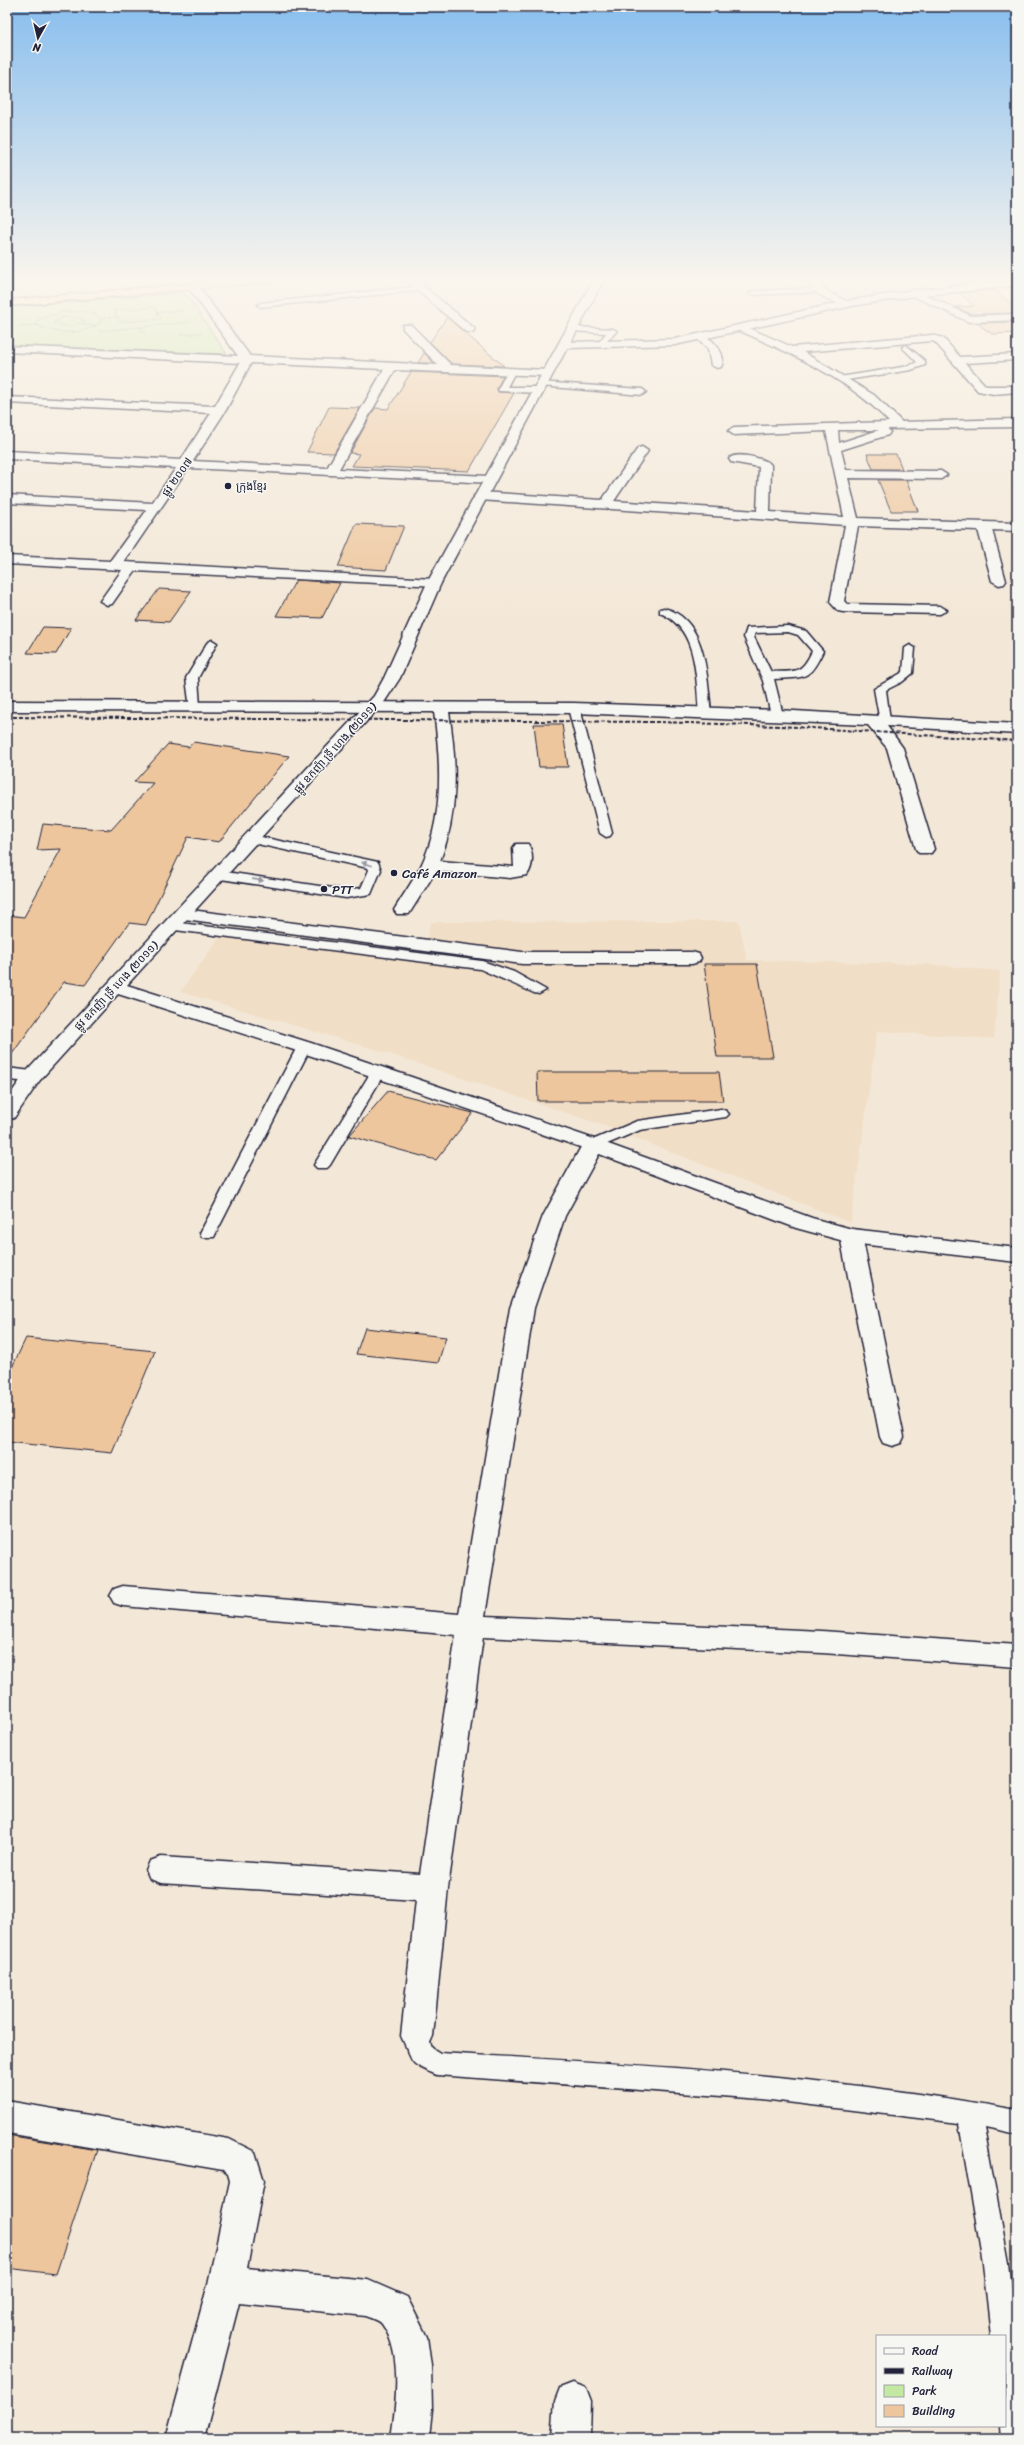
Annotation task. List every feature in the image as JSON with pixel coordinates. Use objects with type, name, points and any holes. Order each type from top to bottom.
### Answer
[{"type":"street","name":"ផ្លូវ ២០០៧","points":[[114,566],[186,464],[229,393]]},
{"type":"street","points":[[331,472],[376,393]]},
{"type":"street","name":"ផ្លូវ ឧកញ៉ា ទ្រី ហេង (២០១១)","points":[[7,1114],[33,1076],[373,708],[392,678],[434,583],[488,480],[536,393]]},
{"type":"street","points":[[861,393],[871,399],[900,427]]},
{"type":"street","points":[[7,400],[220,410]]},
{"type":"street","points":[[734,431],[833,427],[842,425],[900,427],[1014,424]]},
{"type":"street","points":[[833,427],[831,434],[842,474],[852,521],[837,602],[843,608],[940,610]]},
{"type":"street","points":[[835,448],[900,427]]},
{"type":"street","points":[[605,505],[642,451]]},
{"type":"street","points":[[7,455],[488,480]]},
{"type":"street","points":[[735,459],[755,461],[765,465],[763,515]]},
{"type":"street","points":[[842,474],[941,475]]},
{"type":"street","points":[[480,496],[852,521],[1017,528]]},
{"type":"street","points":[[7,499],[156,507]]},
{"type":"street","points":[[984,526],[999,581]]},
{"type":"street","points":[[7,560],[434,583]]},
{"type":"street","points":[[107,601],[131,567]]},
{"type":"street","points":[[7,706],[574,708],[777,715],[1017,729]]},
{"type":"street","points":[[403,910],[430,864],[442,829],[449,773],[441,708]]},
{"type":"street","points":[[878,720],[895,748],[925,850]]},
{"type":"street","points":[[430,864],[510,873],[521,871],[524,866],[522,848]]},
{"type":"street","points":[[177,920],[522,958],[692,958]]},
{"type":"street","points":[[115,987],[304,1047],[593,1145],[804,1223],[851,1236],[1017,1255]]},
{"type":"street","points":[[7,1074],[33,1076]]},
{"type":"street","points":[[417,2036],[433,1888],[472,1626],[481,1553],[522,1308],[554,1216],[593,1145]]},
{"type":"street","points":[[851,1236],[892,1437]]},
{"type":"street","points":[[123,1596],[472,1626],[822,1642],[1017,1656]]},
{"type":"street","points":[[161,1870],[433,1888]]},
{"type":"street","points":[[7,2117],[229,2155],[243,2164],[247,2181],[226,2284],[185,2438]]},
{"type":"street","points":[[226,2284],[368,2298],[394,2310],[409,2337],[413,2366],[414,2409],[410,2438]]},
{"type":"street","points":[[571,2438],[573,2401]]},
{"type":"lane","points":[[664,611],[679,618],[693,639],[700,664],[705,712]]},
{"type":"lane","points":[[767,676],[802,674],[810,666],[818,651],[802,633],[788,629],[751,630],[750,637],[767,676],[777,715]]},
{"type":"lane","points":[[194,707],[192,678],[212,643]]},
{"type":"lane","points":[[878,720],[880,689],[908,673],[910,648]]},
{"type":"lane","points":[[574,708],[606,833]]},
{"type":"lane","points":[[219,875],[346,894],[366,891],[376,870],[373,865],[252,839]]},
{"type":"lane","points":[[177,920],[482,965],[509,975],[539,990]]},
{"type":"lane","points":[[208,1233],[304,1047]]},
{"type":"lane","points":[[322,1165],[378,1072]]},
{"type":"lane","points":[[593,1145],[637,1126],[721,1114]]},
{"type":"lane","points":[[417,2036],[422,2055],[437,2064],[605,2073],[873,2099],[969,2112],[1017,2122]]},
{"type":"lane","points":[[969,2112],[996,2264],[1004,2335]]},
{"type":"lane","points":[[1006,2354],[1015,2438]]},
{"type":"shaded area","points":[[739,921],[747,960],[924,964],[1000,971],[994,1039],[877,1031],[851,1223],[605,1126],[374,1049],[180,992],[229,924],[424,949],[431,922]]},
{"type":"building","points":[[398,393],[514,393],[469,471],[352,466],[359,454],[350,453],[375,408],[388,409]]},
{"type":"building","points":[[329,407],[360,408],[334,453],[307,452]]},
{"type":"building","points":[[867,454],[896,454],[902,469],[873,469]]},
{"type":"building","points":[[878,480],[906,480],[918,511],[891,511]]},
{"type":"building","points":[[356,524],[404,526],[386,570],[338,567]]},
{"type":"building","points":[[296,580],[340,583],[322,618],[276,616]]},
{"type":"building","points":[[159,589],[191,591],[169,622],[136,620]]},
{"type":"building","points":[[43,627],[71,628],[56,654],[27,653]]},
{"type":"building","points":[[534,724],[562,724],[568,767],[539,767]]},
{"type":"building","points":[[193,742],[289,756],[219,842],[188,837],[146,925],[129,923],[85,985],[64,982],[7,1061],[7,915],[24,917],[61,849],[37,850],[43,824],[111,830],[153,783],[134,782],[168,744],[189,747]]},
{"type":"building","points":[[704,964],[757,964],[773,1057],[717,1057]]},
{"type":"building","points":[[537,1072],[719,1072],[723,1101],[538,1101]]},
{"type":"building","points":[[388,1091],[473,1113],[436,1160],[349,1136]]},
{"type":"building","points":[[365,1328],[446,1337],[438,1363],[356,1354]]},
{"type":"building","points":[[26,1338],[155,1351],[112,1453],[7,1442],[7,1378]]},
{"type":"building","points":[[7,2135],[97,2150],[56,2274],[7,2268]]},
{"type":"railway","points":[[7,717],[658,722],[780,726],[1017,741]]},
{"type":"place","name":"ក្រុងខ្មែរ","points":[[228,486]]},
{"type":"place","name":"Café Amazon","points":[[394,873]]},
{"type":"place","name":"PTT","points":[[324,889]]}]
